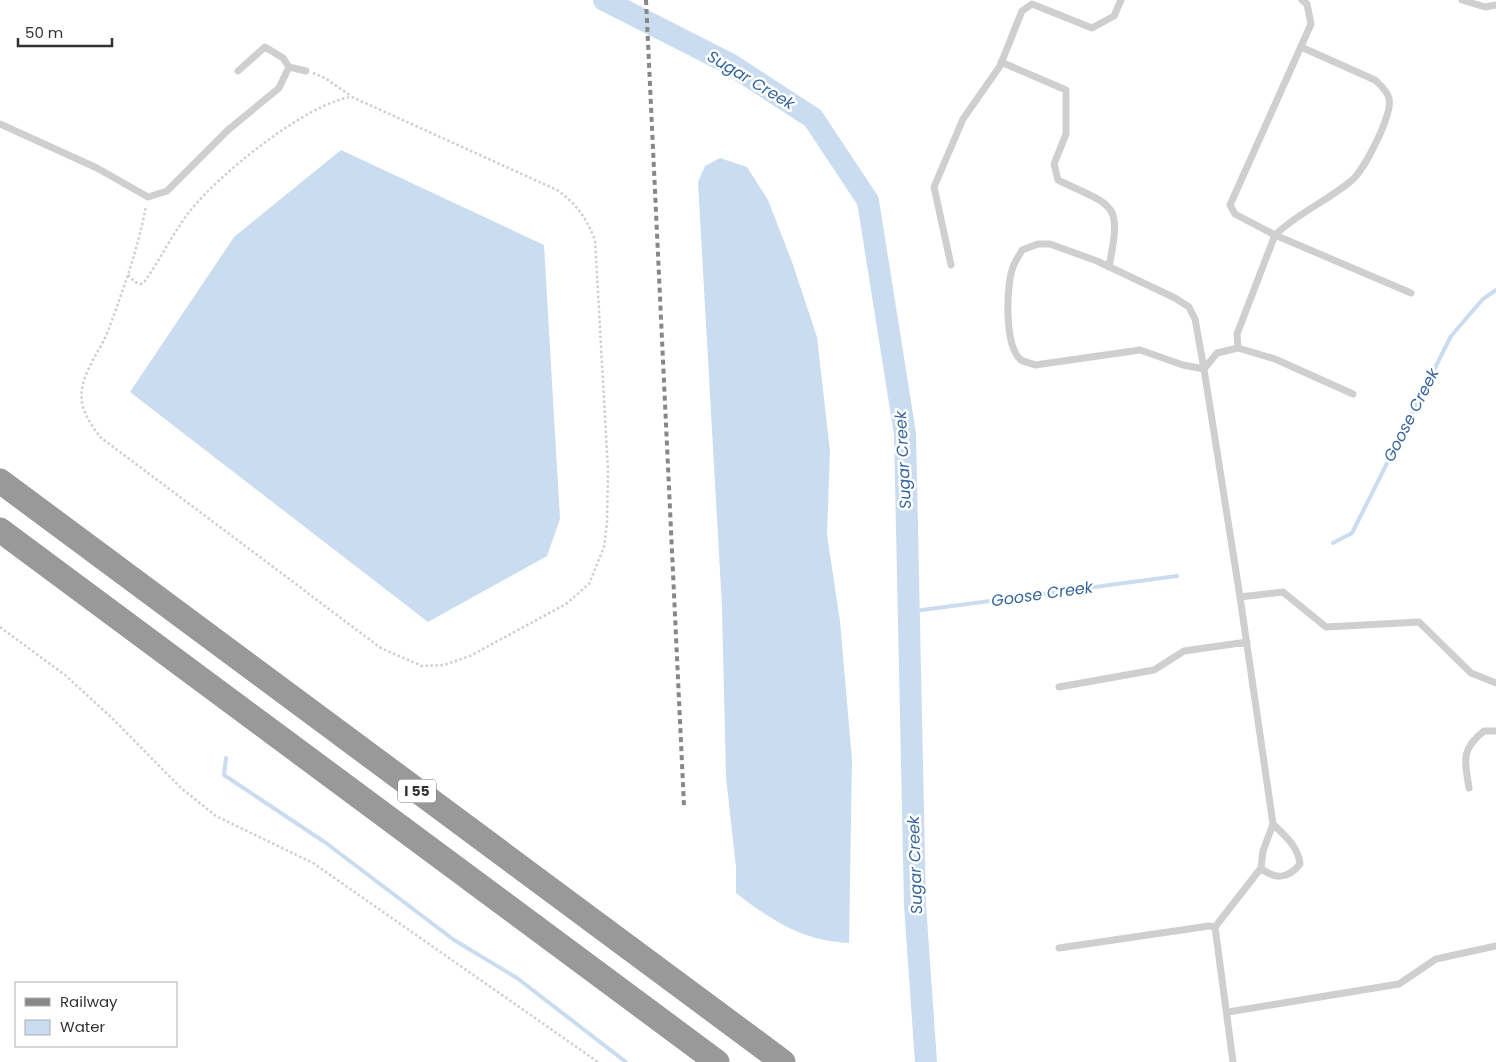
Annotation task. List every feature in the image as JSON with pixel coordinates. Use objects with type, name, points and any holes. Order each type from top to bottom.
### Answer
[{"type":"highway","name":"I 55","points":[[0,481],[782,1062]]},
{"type":"highway","name":"I 55","points":[[0,530],[717,1062]]},
{"type":"lane","points":[[950,265],[934,187],[963,119],[1001,62],[1022,11],[1032,2],[1092,28],[1114,16],[1120,0]]},
{"type":"lane","points":[[1302,0],[1307,4],[1311,24],[1230,205],[1235,214],[1275,234],[1411,293]]},
{"type":"lane","points":[[1462,0],[1486,7],[1496,5]]},
{"type":"lane","points":[[1238,348],[1237,334],[1275,234],[1290,221],[1352,181],[1369,156],[1388,111],[1389,100],[1385,89],[1375,80],[1301,47]]},
{"type":"lane","points":[[238,71],[265,48],[282,58],[289,67],[306,71]]},
{"type":"lane","points":[[1001,62],[1066,90],[1066,134],[1054,164],[1058,180],[1110,205],[1116,219],[1109,267]]},
{"type":"lane","points":[[0,124],[97,168],[148,197],[167,191],[228,130],[279,88],[289,67]]},
{"type":"lane","points":[[1204,369],[1183,365],[1140,350],[1036,365],[1021,360],[1015,352],[1009,333],[1008,305],[1012,268],[1022,250],[1038,244],[1050,244],[1109,267],[1176,298],[1189,307],[1195,319],[1204,369],[1247,642],[1273,824],[1263,850],[1261,868],[1215,927],[1228,1012],[1233,1062]]},
{"type":"lane","points":[[1204,369],[1217,353],[1238,348],[1275,359],[1353,394]]},
{"type":"lane","points":[[1240,597],[1283,592],[1326,626],[1419,622],[1470,673],[1496,683]]},
{"type":"lane","points":[[1059,687],[1154,670],[1184,651],[1247,642]]},
{"type":"lane","points":[[1469,788],[1464,760],[1468,747],[1484,731],[1496,731]]},
{"type":"lane","points":[[1261,868],[1269,875],[1284,877],[1293,873],[1300,864],[1299,856],[1292,842],[1273,824]]},
{"type":"lane","points":[[1060,948],[1209,926],[1215,927]]},
{"type":"lane","points":[[1228,1012],[1399,984],[1436,959],[1496,946]]},
{"type":"path","points":[[148,197],[140,237],[128,275],[107,334],[84,378],[82,402],[89,422],[100,437],[381,648],[422,666],[444,665],[470,656],[566,604],[589,584],[604,548],[607,523],[608,470],[595,240],[586,218],[574,202],[534,178],[352,97],[325,78],[306,71]]},
{"type":"path","points":[[128,275],[140,284],[145,281],[190,210],[227,173],[300,118],[330,102],[352,97]]},
{"type":"path","points":[[0,627],[65,675],[112,718],[181,788],[216,816],[313,863],[598,1062]]},
{"type":"water","points":[[341,150],[544,245],[560,519],[547,556],[428,622],[130,392],[234,237]]},
{"type":"water","points":[[720,158],[747,167],[768,200],[792,262],[817,337],[830,451],[827,535],[840,621],[852,760],[849,943],[817,938],[789,928],[775,921],[736,893],[736,867],[726,777],[722,607],[698,182],[705,166]]},
{"type":"waterway","name":"Sugar Creek","points":[[604,0],[730,64],[813,118],[868,201],[905,434],[915,905],[926,1062]]},
{"type":"waterway","name":"Goose Creek","points":[[1333,543],[1352,533],[1451,336],[1483,299],[1496,290]]},
{"type":"waterway","name":"Goose Creek","points":[[907,612],[1177,576]]},
{"type":"waterway","points":[[226,758],[224,775],[326,843],[454,940],[517,978],[626,1062]]},
{"type":"railway","points":[[646,0],[684,806]]}]
